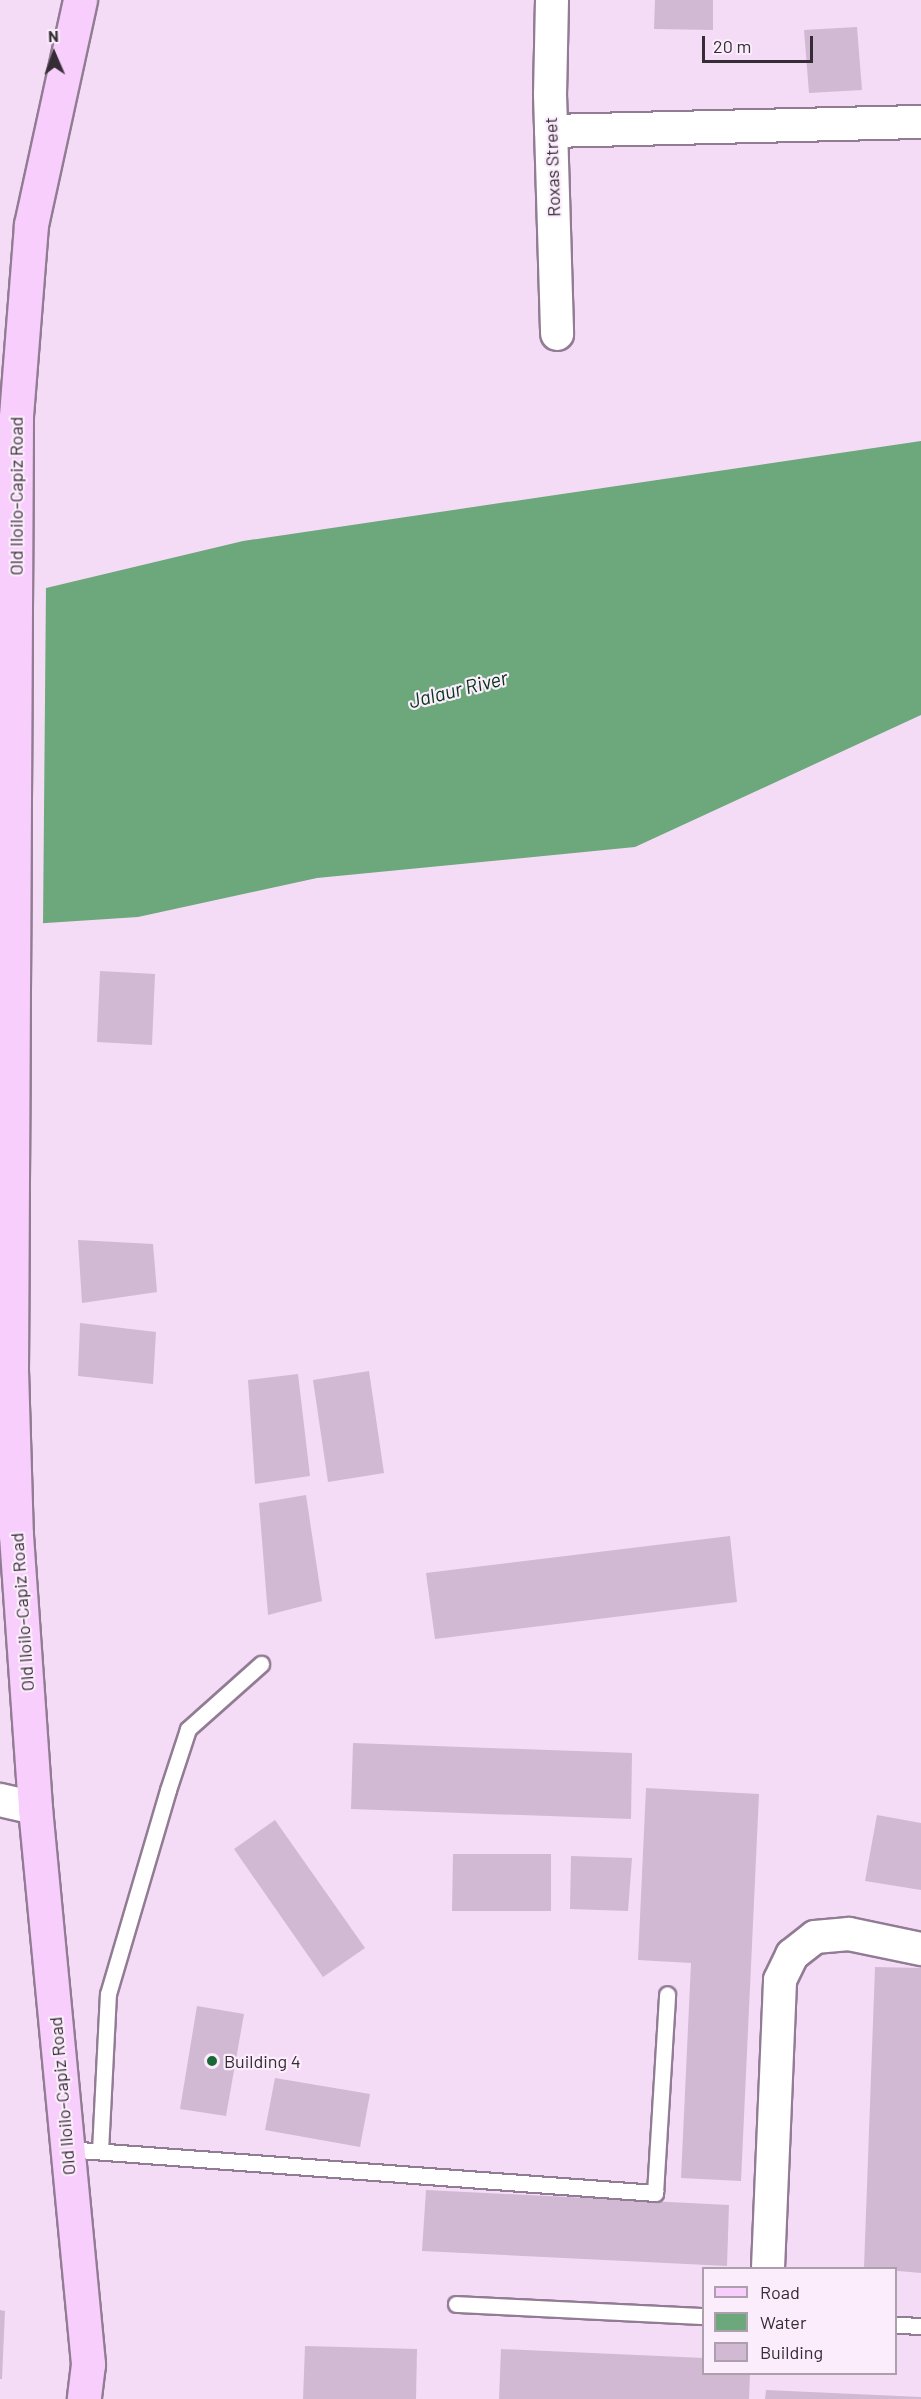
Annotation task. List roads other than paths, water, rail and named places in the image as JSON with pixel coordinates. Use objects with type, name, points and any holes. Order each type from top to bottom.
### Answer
[{"type":"main road","name":"Old Iloilo-Capiz Road","points":[[80,0],[31,225],[8,419],[17,471],[11,1370],[16,1535],[35,1808],[88,2364],[84,2399]]},
{"type":"street","name":"Roxas Street","points":[[552,0],[551,131],[558,334]]},
{"type":"street","points":[[551,131],[921,122]]},
{"type":"street","points":[[0,1800],[35,1808]]},
{"type":"street","points":[[768,2267],[780,1980],[788,1963],[792,1955],[815,1937],[849,1934],[921,1949]]},
{"type":"lane","points":[[100,2151],[108,1994],[168,1790],[189,1729],[261,1664]]},
{"type":"lane","points":[[66,2149],[655,2193],[667,1994]]},
{"type":"lane","points":[[456,2304],[702,2316]]},
{"type":"lane","points":[[897,2325],[921,2326]]},
{"type":"water","name":"Jalaur River","points":[[921,441],[921,715],[635,847],[317,878],[138,917],[0,926],[0,599],[243,541]]},
{"type":"place","name":"Building 4","points":[[212,2061]]}]
